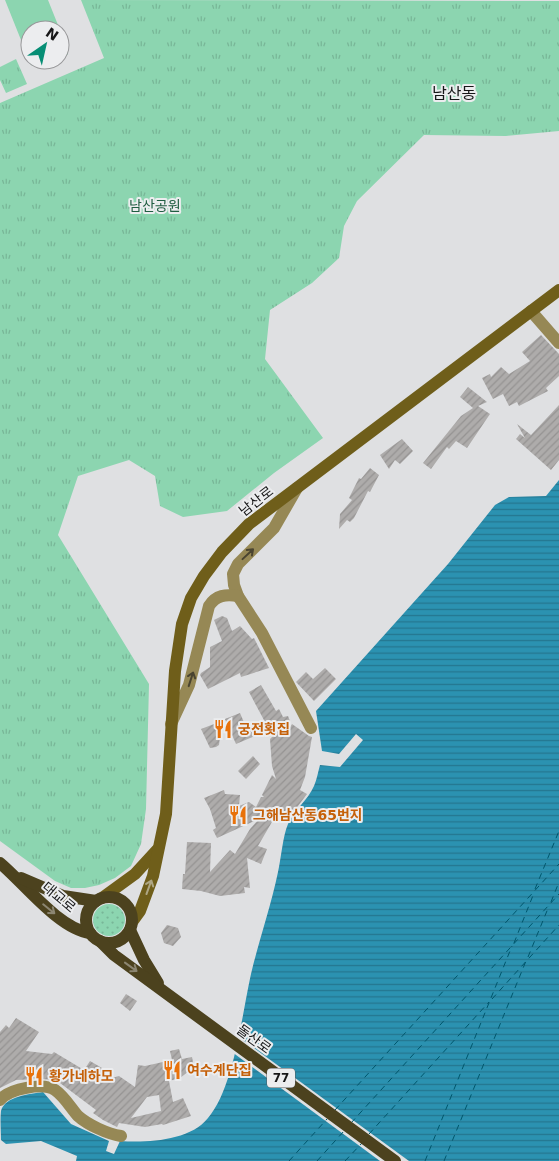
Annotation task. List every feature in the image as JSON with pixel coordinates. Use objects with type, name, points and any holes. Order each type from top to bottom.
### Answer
[{"type":"main road","name":"대교로","points":[[0,864],[59,917],[79,930],[95,937]]},
{"type":"main road","name":"대교로","points":[[14,875],[63,896],[99,900],[117,898],[124,902],[132,915],[131,926],[144,960],[166,992]]},
{"type":"main road","name":"대교로","points":[[99,900],[91,906],[86,920],[95,937],[114,955],[166,992]]},
{"type":"main road","points":[[95,937],[114,943],[126,936],[131,926]]},
{"type":"main road","name":"돌산로","points":[[166,992],[395,1161]]},
{"type":"street","name":"남산로","points":[[131,926],[140,911],[153,876],[166,814],[171,724],[180,635],[187,609],[197,586],[235,538],[250,524],[559,290]]},
{"type":"street","points":[[531,312],[559,343]]},
{"type":"street","points":[[297,488],[274,528],[236,567],[233,579],[238,596],[262,633],[312,728]]},
{"type":"street","points":[[171,724],[189,685],[210,606],[217,597],[227,595],[238,596]]},
{"type":"street","points":[[99,900],[136,874],[157,850]]},
{"type":"street","points":[[0,1100],[14,1090],[36,1087],[53,1088],[83,1120],[107,1132],[121,1136]]},
{"type":"green space","points":[[5,0],[48,0],[56,20],[20,20],[20,38]]},
{"type":"green space","name":"남산공원","points":[[81,0],[559,1],[559,131],[506,136],[424,135],[357,201],[344,226],[339,258],[312,283],[270,310],[265,359],[323,438],[274,473],[227,511],[183,517],[160,506],[155,476],[129,460],[78,476],[58,535],[149,684],[146,809],[141,844],[131,866],[115,878],[99,885],[71,888],[55,881],[0,841],[0,103],[104,58]]},
{"type":"green space","points":[[16,59],[27,84],[6,93],[0,80],[0,67]]},
{"type":"green space","points":[[109,904],[115,905],[120,909],[124,914],[124,926],[120,931],[115,935],[109,936],[103,935],[98,931],[94,926],[93,920],[94,914],[98,909],[103,905]]},
{"type":"water","points":[[559,480],[559,1161],[76,1161],[77,1156],[41,1141],[6,1144],[1,1140],[1,1111],[3,1106],[13,1099],[43,1092],[71,1124],[109,1141],[106,1151],[114,1154],[120,1141],[155,1141],[179,1136],[200,1126],[208,1118],[217,1105],[231,1070],[251,974],[275,885],[288,824],[311,791],[320,765],[340,767],[363,740],[356,734],[339,754],[322,751],[316,711],[448,564],[495,505],[509,497],[546,496]]},
{"type":"pier","points":[[236,1035],[409,1161],[380,1161],[232,1052]]},
{"type":"building","points":[[541,335],[559,354],[559,376],[546,388],[548,391],[519,406],[517,402],[509,406],[503,394],[493,399],[482,378],[490,374],[491,377],[501,367],[509,374],[530,361],[522,352]]},
{"type":"building","points":[[468,387],[487,402],[478,406],[490,414],[467,448],[456,441],[449,449],[447,447],[431,469],[423,463],[461,416],[473,408],[460,397]]},
{"type":"building","points":[[559,405],[559,460],[551,470],[516,439],[520,434],[525,438],[517,424],[531,435]]},
{"type":"building","points":[[402,439],[413,451],[400,464],[395,460],[389,469],[380,455]]},
{"type":"building","points":[[370,468],[379,475],[354,518],[350,522],[347,520],[339,529],[340,514],[352,500],[349,498],[359,478],[361,479]]},
{"type":"building","points":[[222,616],[227,618],[232,631],[240,626],[252,639],[254,638],[269,668],[241,677],[240,673],[208,689],[200,675],[210,667],[210,647],[222,641],[214,620]]},
{"type":"building","points":[[325,668],[336,679],[314,701],[296,682],[306,672],[313,679]]},
{"type":"building","points":[[261,685],[276,711],[279,709],[283,717],[288,716],[290,721],[236,744],[225,719],[240,713],[246,727],[265,722],[249,692]]},
{"type":"building","points":[[222,721],[219,745],[210,748],[201,729]]},
{"type":"building","points":[[286,723],[289,729],[292,724],[312,737],[305,777],[300,790],[307,794],[286,822],[276,815],[258,846],[267,849],[261,864],[247,858],[250,888],[244,887],[245,893],[220,896],[182,889],[187,842],[211,843],[210,872],[230,850],[235,854],[250,829],[259,819],[217,838],[213,830],[216,828],[210,809],[204,798],[224,790],[225,794],[240,795],[239,806],[249,802],[256,807],[261,797],[264,797],[262,795],[272,775],[276,779],[272,766],[270,739]]},
{"type":"building","points":[[253,756],[260,764],[246,779],[238,771]]},
{"type":"building","points":[[167,925],[178,928],[181,937],[173,946],[164,943],[161,933]]},
{"type":"building","points":[[126,994],[137,1001],[130,1011],[120,1003]]},
{"type":"building","points":[[16,1018],[39,1032],[26,1051],[52,1054],[54,1052],[84,1070],[90,1061],[102,1068],[105,1080],[119,1076],[135,1087],[138,1065],[145,1066],[172,1060],[170,1051],[179,1049],[182,1059],[192,1057],[194,1067],[180,1078],[169,1081],[173,1102],[183,1098],[191,1116],[163,1125],[145,1127],[119,1123],[117,1127],[93,1113],[96,1110],[60,1083],[53,1080],[16,1080],[0,1088],[0,1032],[6,1025],[9,1028]],"holes":[[[159,1095],[161,1111],[131,1118],[147,1097]]]},
{"type":"ferry route","points":[[535,889],[559,831]]},
{"type":"ferry route","points":[[335,1110],[559,864]]},
{"type":"ferry route","points":[[551,902],[559,882]]},
{"type":"ferry route","points":[[514,943],[534,893]]},
{"type":"ferry route","points":[[351,1123],[559,894]]},
{"type":"ferry route","points":[[528,957],[549,906]]},
{"type":"ferry route","points":[[492,999],[559,925]]},
{"type":"ferry route","points":[[425,1161],[512,946]]},
{"type":"ferry route","points":[[444,1161],[526,961]]},
{"type":"ferry route","points":[[369,1134],[489,1002]]},
{"type":"ferry route","points":[[289,1161],[327,1119]]},
{"type":"ferry route","points":[[317,1161],[344,1131]]},
{"type":"ferry route","points":[[345,1161],[362,1143]]},
{"type":"place","name":"궁전횟집","points":[[223,729]]},
{"type":"place","name":"그해남산동65번지","points":[[238,815]]},
{"type":"place","name":"여수계단집","points":[[172,1070]]},
{"type":"place","name":"황가네하모","points":[[34,1076]]},
{"type":"district","name":"남산동","points":[[454,93]]}]
